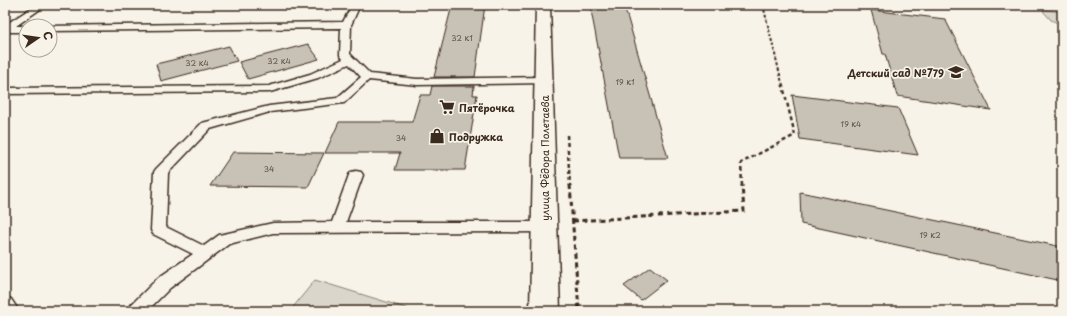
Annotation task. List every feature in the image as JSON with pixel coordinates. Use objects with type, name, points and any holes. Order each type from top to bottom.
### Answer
[{"type":"main road","name":"улица Фёдора Полетаева","points":[[543,5],[545,311]]},
{"type":"lane","points":[[5,29],[42,5]]},
{"type":"lane","points":[[356,5],[346,25],[345,55],[367,77],[417,82],[543,80]]},
{"type":"lane","points":[[58,28],[346,25]]},
{"type":"lane","points":[[5,29],[18,29]]},
{"type":"lane","points":[[5,91],[270,89],[314,76],[350,60]]},
{"type":"lane","points":[[205,253],[158,230],[161,172],[206,126],[269,109],[340,101],[367,77]]},
{"type":"lane","points":[[337,228],[356,175]]},
{"type":"lane","points":[[136,311],[164,283],[224,239],[273,228],[544,227]]},
{"type":"lane","points":[[5,304],[10,311]]},
{"type":"path","points":[[573,221],[744,211],[740,163],[795,135],[763,5]]},
{"type":"path","points":[[567,129],[579,311]]},
{"type":"shaded area","points":[[1043,11],[1062,12],[1062,25],[1051,20]]},
{"type":"shaded area","points":[[315,280],[409,309],[407,311],[290,311]]},
{"type":"building","points":[[452,5],[485,5],[475,77],[434,77]]},
{"type":"building","points":[[590,5],[624,5],[668,158],[619,158]]},
{"type":"building","points":[[871,10],[945,19],[991,110],[897,96],[885,54],[883,54]]},
{"type":"building","points":[[308,44],[319,59],[248,79],[239,62]]},
{"type":"building","points":[[229,46],[237,61],[161,81],[156,64]]},
{"type":"building","points":[[432,86],[474,86],[473,95],[477,95],[465,170],[395,170],[400,153],[325,153],[339,122],[412,122],[420,95],[430,95]]},
{"type":"building","points":[[792,95],[898,108],[918,155],[800,139]]},
{"type":"building","points":[[233,152],[324,153],[308,187],[210,186]]},
{"type":"building","points":[[800,192],[1062,247],[1062,281],[801,224]]},
{"type":"building","points":[[650,267],[667,280],[641,300],[624,286]]},
{"type":"place","name":"Детский сад №779","points":[[956,72]]},
{"type":"place","name":"Пятёрочка","points":[[447,107]]},
{"type":"place","name":"Подружка","points":[[437,136]]}]
